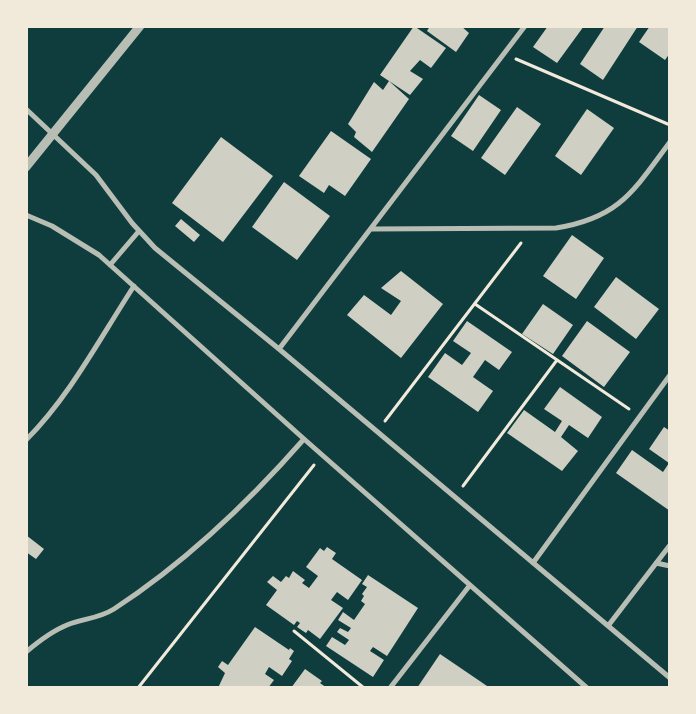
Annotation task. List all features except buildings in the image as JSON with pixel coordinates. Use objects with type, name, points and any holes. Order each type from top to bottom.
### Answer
[{"type":"street","points":[[26,167],[140,26]]},
{"type":"street","points":[[279,349],[525,26]]},
{"type":"street","points":[[26,109],[54,133],[96,175],[139,231],[155,248],[279,349],[670,678]]},
{"type":"street","points":[[371,229],[533,228],[579,224],[601,216],[620,204],[636,187],[670,142]]},
{"type":"street","points":[[26,215],[79,242],[110,265],[322,455],[588,688]]},
{"type":"street","points":[[110,265],[139,231]]},
{"type":"street","points":[[26,440],[42,424],[67,390],[134,286]]},
{"type":"street","points":[[533,563],[670,376]]},
{"type":"street","points":[[26,652],[38,641],[68,625],[101,617],[172,568],[232,517],[304,439]]},
{"type":"street","points":[[608,626],[670,544]]},
{"type":"street","points":[[656,563],[670,566]]},
{"type":"street","points":[[390,688],[470,585]]},
{"type":"path","points":[[504,53],[670,125]]},
{"type":"path","points":[[377,431],[533,228]]},
{"type":"path","points":[[475,304],[640,417]]},
{"type":"path","points":[[455,497],[557,360]]},
{"type":"path","points":[[138,688],[322,455]]},
{"type":"path","points":[[294,631],[364,688]]}]
